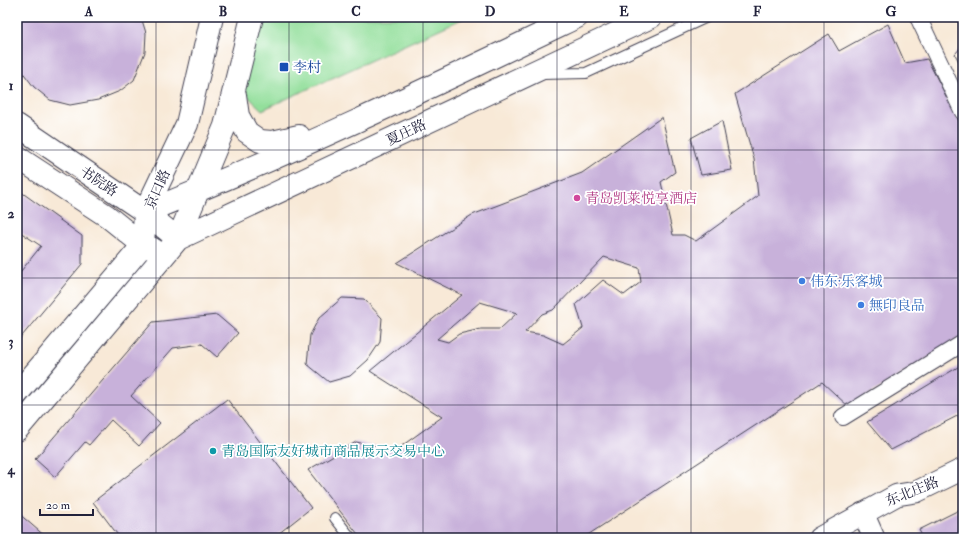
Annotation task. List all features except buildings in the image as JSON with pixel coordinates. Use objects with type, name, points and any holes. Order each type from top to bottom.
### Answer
[{"type":"main road","name":"京口路","points":[[143,245],[145,212],[187,124],[212,17]]},
{"type":"main road","points":[[17,430],[171,247],[198,191],[225,126],[252,17]]},
{"type":"main road","points":[[145,212],[198,191],[425,90],[577,17]]},
{"type":"main road","name":"夏庄路","points":[[171,247],[651,17]]},
{"type":"main road","points":[[235,88],[238,116],[247,132],[260,141],[272,142],[307,134],[328,133]]},
{"type":"main road","name":"书院路","points":[[17,125],[145,212],[171,247]]},
{"type":"main road","name":"书院路","points":[[17,157],[106,216],[143,245],[171,247]]},
{"type":"main road","points":[[17,394],[143,245]]},
{"type":"street","points":[[918,17],[963,112]]},
{"type":"street","points":[[843,417],[963,343]]},
{"type":"street","points":[[897,495],[911,480],[963,454]]},
{"type":"street","name":"东北庄路","points":[[819,538],[897,495],[916,492],[963,469]]},
{"type":"street","points":[[863,514],[874,538]]},
{"type":"lane","points":[[528,75],[586,73],[707,17]]},
{"type":"lane","points":[[335,518],[351,538]]},
{"type":"green space","points":[[259,17],[466,17],[262,110],[241,90]]},
{"type":"place","name":"李村","points":[[284,67]]},
{"type":"place","name":"青岛凯莱悦享酒店","points":[[577,198]]},
{"type":"place","name":"伟东·乐客城","points":[[802,281]]},
{"type":"place","name":"無印良品","points":[[861,305]]},
{"type":"place","name":"青岛国际友好城市商品展示交易中心","points":[[213,451]]}]
